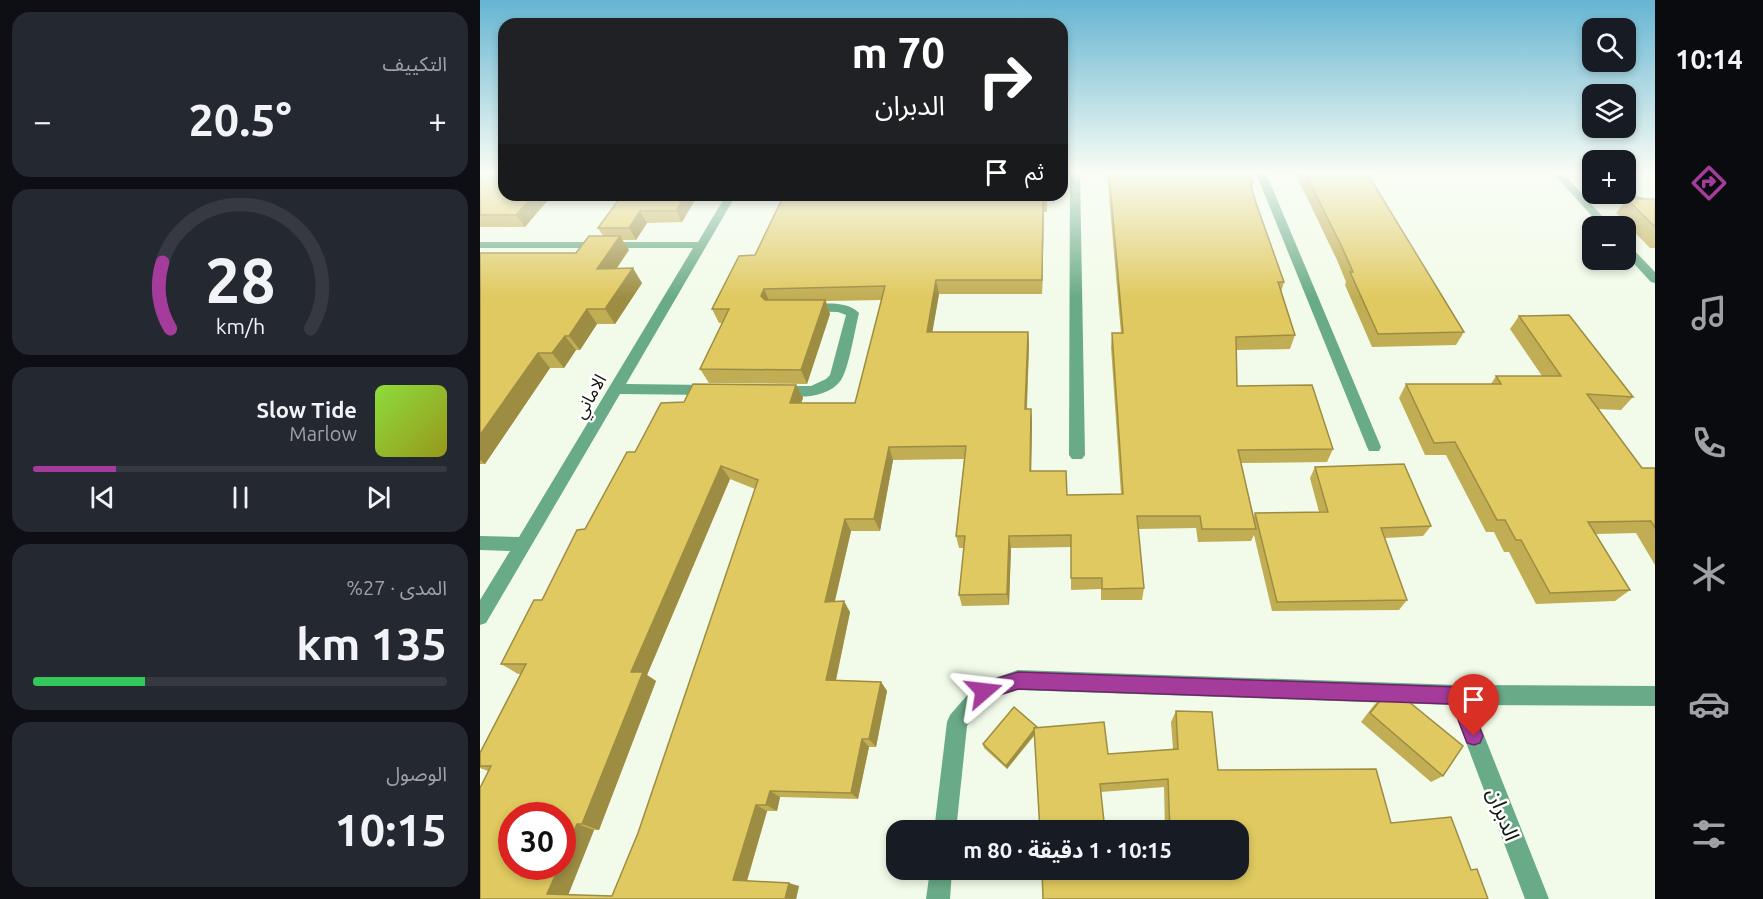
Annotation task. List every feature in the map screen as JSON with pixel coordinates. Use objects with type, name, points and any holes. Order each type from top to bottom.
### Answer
[{"type":"street","name":"الاماني","points":[[480,617],[719,215]]},
{"type":"street","points":[[1075,215],[1077,455]]},
{"type":"street","points":[[1278,215],[1374,447]]},
{"type":"street","points":[[480,245],[701,245]]},
{"type":"street","points":[[1636,259],[1655,279]]},
{"type":"street","points":[[767,390],[813,391],[832,384],[836,377],[853,313],[839,308],[797,308]]},
{"type":"street","points":[[616,389],[720,390]]},
{"type":"street","points":[[480,543],[525,544]]},
{"type":"street","points":[[946,820],[957,722],[984,691],[1018,680],[1458,695],[1655,696]]},
{"type":"street","name":"الدبران","points":[[1458,695],[1537,899]]},
{"type":"street","points":[[938,899],[940,880]]},
{"type":"building","points":[[607,215],[637,215],[629,228],[598,228]]},
{"type":"building","points":[[774,215],[1043,215],[1042,280],[936,280],[927,332],[1028,332],[1025,409],[1031,409],[1030,471],[1066,471],[1067,495],[1123,494],[1112,333],[1123,333],[1113,215],[1260,215],[1284,282],[1278,282],[1295,335],[1236,337],[1237,386],[1312,385],[1333,449],[1238,450],[1256,529],[1202,529],[1200,516],[1137,516],[1144,588],[1102,589],[1102,578],[1071,578],[1071,535],[1009,536],[1007,594],[959,595],[965,536],[956,536],[966,446],[889,447],[874,519],[845,519],[825,602],[844,601],[826,680],[881,682],[869,739],[862,739],[851,793],[770,791],[766,805],[756,805],[733,880],[789,883],[785,899],[480,899],[480,788],[491,766],[480,766],[480,753],[526,664],[501,664],[534,600],[542,600],[577,530],[585,529],[627,452],[635,452],[661,403],[684,402],[693,384],[796,385],[790,403],[855,403],[885,286],[764,289],[761,296],[765,300],[825,300],[801,370],[700,369],[729,309],[712,309],[739,256],[755,255]],"holes":[[[721,466],[758,480],[638,833],[612,896],[547,894],[553,880],[498,880],[498,802],[576,802],[576,826],[577,824],[582,824],[643,672],[631,672]]]},
{"type":"building","points":[[1326,215],[1393,215],[1464,332],[1378,334],[1350,272],[1353,272]]},
{"type":"building","points":[[1643,215],[1655,215],[1655,227]]},
{"type":"building","points":[[589,236],[620,236],[597,269],[633,268],[605,309],[587,309],[569,336],[565,336],[552,353],[538,353],[480,435],[480,253],[576,253]]},
{"type":"building","points":[[1569,315],[1633,397],[1587,394],[1642,468],[1655,468],[1655,528],[1651,521],[1588,522],[1630,590],[1550,593],[1521,540],[1516,540],[1505,520],[1497,520],[1455,442],[1434,443],[1406,384],[1501,384],[1496,376],[1561,376],[1519,316]]},
{"type":"building","points":[[1404,464],[1431,526],[1381,528],[1407,600],[1277,602],[1255,513],[1328,512],[1315,467]]},
{"type":"building","points":[[1384,696],[1403,697],[1463,746],[1443,776],[1370,713]]},
{"type":"building","points":[[1014,707],[1037,727],[1006,766],[983,744]]},
{"type":"building","points":[[1176,711],[1212,712],[1218,770],[1376,769],[1391,823],[1451,817],[1471,870],[1477,869],[1488,899],[1043,899],[1042,880],[1249,880],[1249,820],[1170,820],[1168,779],[1100,784],[1104,820],[1039,820],[1034,728],[1104,722],[1108,754],[1178,749]]},
{"type":"route","points":[[984,691],[1018,680],[1458,695],[1474,736]]}]
